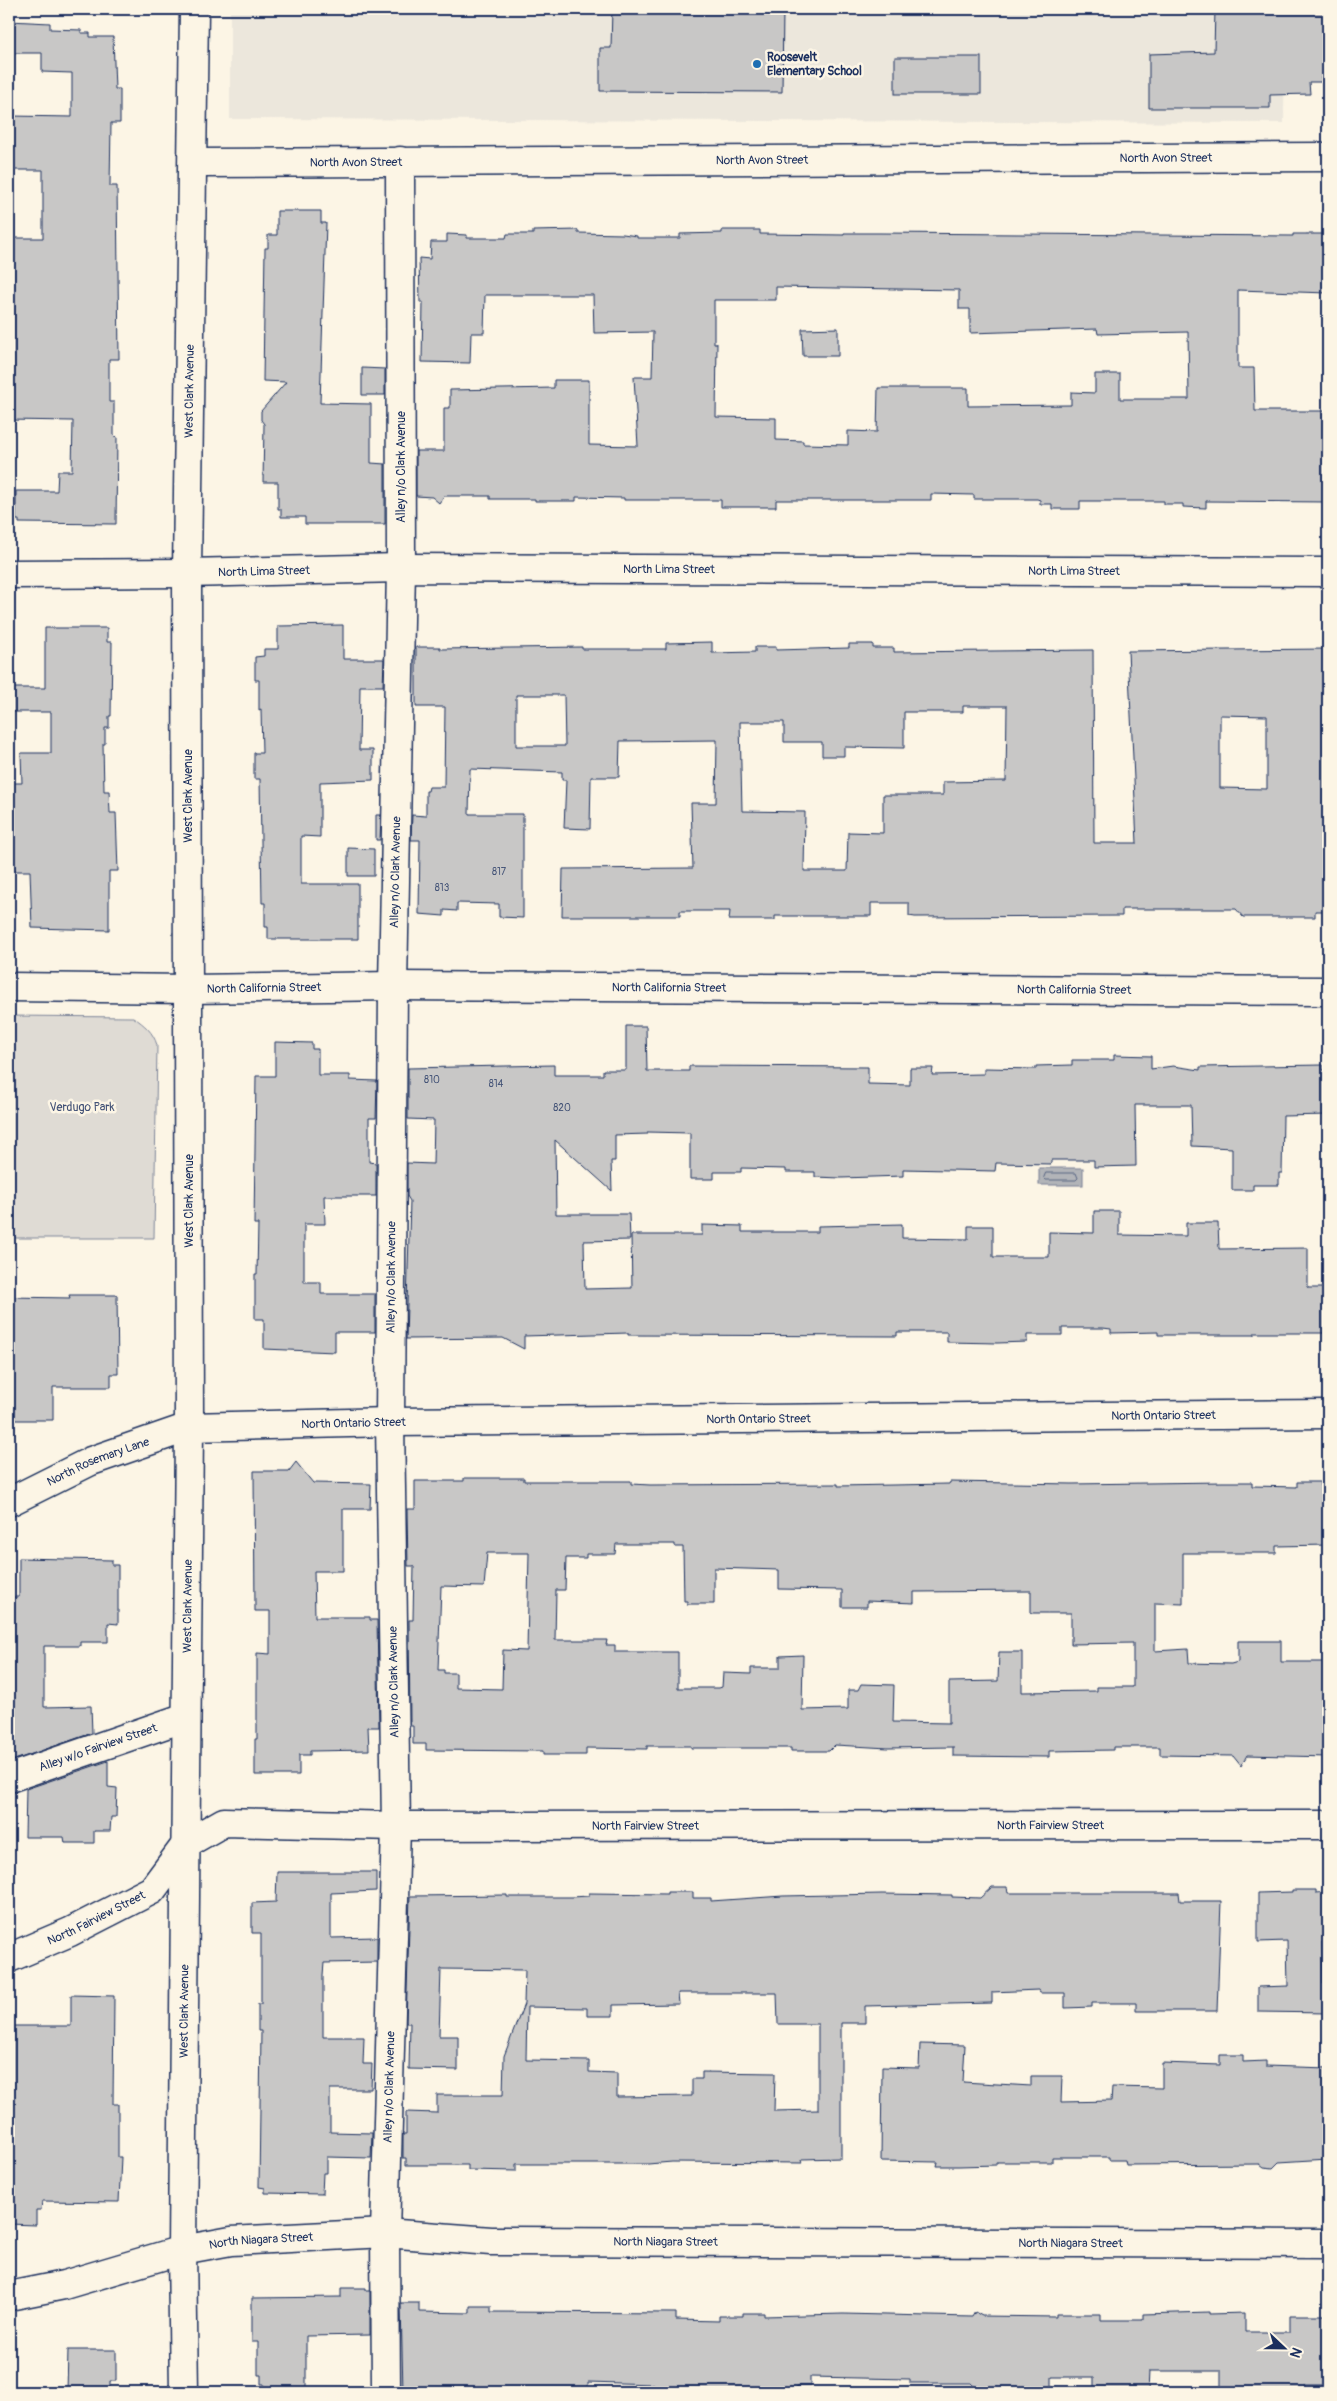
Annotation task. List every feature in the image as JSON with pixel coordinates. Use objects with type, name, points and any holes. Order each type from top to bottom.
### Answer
[{"type":"street","name":"West Clark Avenue","points":[[184,2392],[182,2250],[187,1843],[186,1717],[189,1427],[187,573],[194,163],[194,9]]},
{"type":"street","name":"North Avon Street","points":[[194,163],[1328,157]]},
{"type":"street","name":"Alley n/o Clark Avenue","points":[[386,2392],[385,2234],[396,1826],[390,1422],[393,986],[401,568],[400,161]]},
{"type":"street","name":"North Lima Street","points":[[9,574],[187,573],[401,568],[1328,572]]},
{"type":"street","name":"North California Street","points":[[9,986],[189,989],[393,986],[1328,991]]},
{"type":"street","name":"North Ontario Street","points":[[189,1427],[390,1422],[1328,1414]]},
{"type":"street","name":"North Rosemary Lane","points":[[9,1502],[90,1461],[189,1427]]},
{"type":"street","name":"Alley w/o Fairview Street","points":[[9,1778],[186,1717]]},
{"type":"street","name":"North Fairview Street","points":[[9,1958],[70,1932],[152,1890],[187,1843],[224,1822],[396,1826],[1328,1825]]},
{"type":"street","name":"North Niagara Street","points":[[9,2296],[64,2285],[182,2250],[231,2242],[385,2234],[491,2241],[1328,2244]]},
{"type":"shaded area","name":"Roosevelt Elementary School","points":[[230,9],[1285,9],[1284,123],[230,119]]},
{"type":"green space","name":"Verdugo Park","points":[[9,1016],[133,1017],[145,1026],[153,1036],[157,1045],[154,1238],[9,1238]]},
{"type":"water","points":[[1039,1168],[1083,1168],[1083,1185],[1039,1185]]},
{"type":"building","points":[[612,9],[783,9],[782,92],[600,91],[600,48],[611,48]]},
{"type":"building","points":[[1215,9],[1328,9],[1328,77],[1321,77],[1322,82],[1309,82],[1310,94],[1270,95],[1270,108],[1149,108],[1149,54],[1214,52]]},
{"type":"building","points":[[9,21],[50,23],[50,29],[81,30],[81,33],[90,33],[90,37],[113,37],[115,89],[120,89],[120,123],[111,123],[110,186],[117,186],[119,359],[109,359],[109,402],[114,402],[114,436],[117,437],[116,524],[19,523],[19,520],[16,520],[16,491],[57,491],[58,471],[72,471],[73,421],[9,420],[9,238],[43,238],[43,170],[12,170],[11,116],[72,117],[72,73],[42,72],[42,53],[9,53]]},
{"type":"building","points":[[895,57],[981,57],[981,94],[895,94]]},
{"type":"building","points":[[277,211],[321,211],[321,223],[326,223],[320,403],[371,404],[371,463],[385,464],[385,524],[305,524],[305,517],[281,517],[281,509],[278,509],[278,482],[263,482],[264,424],[261,420],[261,411],[286,382],[263,381],[265,248],[268,248],[268,235],[277,235]]},
{"type":"building","points":[[578,230],[578,233],[623,234],[637,236],[637,238],[680,238],[680,234],[722,233],[722,230],[760,230],[760,234],[844,235],[844,233],[1293,236],[1293,234],[1328,234],[1328,293],[1238,290],[1238,368],[1254,368],[1255,411],[1328,411],[1328,502],[1206,501],[1206,508],[1183,507],[1183,504],[1164,504],[1164,501],[1080,501],[1080,509],[1052,509],[1052,504],[1040,504],[1040,500],[1037,499],[974,499],[974,495],[931,494],[931,500],[776,500],[776,507],[721,507],[721,500],[624,500],[624,498],[576,497],[576,501],[535,501],[535,499],[490,499],[490,496],[444,496],[439,503],[432,497],[416,496],[416,451],[444,451],[444,408],[450,408],[450,390],[554,388],[554,380],[589,380],[589,445],[638,446],[634,377],[652,377],[653,332],[594,333],[593,295],[485,295],[484,333],[471,333],[470,363],[422,362],[423,302],[420,302],[419,258],[430,259],[431,242],[447,242],[447,234],[467,235],[467,238],[506,238],[507,234],[533,234],[533,231]],"holes":[[[776,287],[959,290],[959,309],[970,309],[970,333],[1097,329],[1098,334],[1188,332],[1189,399],[1120,399],[1120,374],[1095,374],[1095,393],[1071,392],[1071,405],[968,406],[968,388],[878,388],[877,432],[848,431],[848,445],[803,444],[803,441],[776,440],[776,418],[716,417],[717,343],[714,343],[714,300],[776,300]]]},
{"type":"building","points":[[838,328],[838,356],[803,356],[802,329]]},
{"type":"building","points":[[362,368],[385,369],[385,395],[362,395]]},
{"type":"building","points":[[343,625],[343,659],[384,659],[383,686],[360,686],[359,750],[373,750],[373,780],[320,782],[320,837],[301,836],[301,884],[358,884],[358,939],[268,939],[268,927],[265,927],[265,903],[262,903],[260,779],[254,779],[254,753],[262,753],[259,680],[255,680],[255,657],[264,656],[264,649],[278,649],[278,626]]},
{"type":"building","points":[[45,628],[107,628],[107,642],[112,642],[111,716],[109,716],[109,728],[105,728],[105,744],[103,744],[104,791],[109,791],[110,813],[116,813],[118,871],[109,871],[109,930],[32,928],[30,871],[9,871],[9,783],[22,783],[21,753],[51,753],[51,712],[9,712],[9,688],[45,688]]},
{"type":"building","points":[[712,642],[712,653],[755,652],[755,647],[776,647],[776,650],[849,648],[849,644],[873,644],[873,648],[894,648],[894,652],[1093,650],[1094,843],[1137,843],[1128,651],[1328,649],[1328,911],[1315,911],[1315,917],[1243,917],[1236,909],[1122,909],[1122,916],[915,917],[909,916],[909,903],[871,903],[871,916],[775,916],[775,920],[729,920],[730,911],[680,911],[680,916],[562,916],[563,869],[693,868],[691,803],[716,803],[717,740],[620,741],[619,777],[591,777],[590,829],[564,828],[566,780],[562,780],[562,772],[470,769],[469,814],[523,814],[523,918],[499,917],[499,904],[457,903],[457,911],[444,910],[444,916],[419,914],[420,840],[411,840],[412,815],[426,816],[426,791],[428,791],[429,787],[444,787],[445,707],[416,707],[416,647],[440,647],[440,649],[582,647],[582,649],[666,649],[666,643]],"holes":[[[516,695],[564,695],[565,746],[516,746]],[[963,706],[1007,706],[1006,781],[943,782],[943,795],[883,795],[883,833],[848,832],[847,871],[804,871],[805,812],[742,811],[740,722],[784,722],[784,742],[822,742],[822,756],[844,756],[844,747],[904,748],[904,712],[963,712]],[[1220,715],[1267,716],[1267,789],[1220,788]]]},
{"type":"building","points":[[376,815],[381,815],[380,840],[376,840]]},
{"type":"building","points":[[348,848],[374,849],[374,876],[348,876]]},
{"type":"building","points":[[626,1026],[646,1026],[647,1071],[689,1071],[689,1066],[868,1067],[868,1084],[910,1085],[910,1068],[933,1068],[932,1075],[984,1074],[984,1068],[1036,1069],[1036,1066],[1072,1065],[1072,1060],[1114,1060],[1114,1055],[1151,1056],[1151,1069],[1173,1066],[1200,1070],[1200,1067],[1323,1065],[1323,1070],[1328,1070],[1328,1115],[1283,1116],[1282,1173],[1279,1173],[1279,1185],[1253,1185],[1253,1190],[1232,1190],[1232,1148],[1192,1146],[1191,1105],[1135,1105],[1136,1166],[1094,1167],[1094,1160],[1051,1160],[1051,1164],[996,1163],[995,1171],[903,1169],[903,1176],[841,1178],[815,1177],[815,1172],[786,1172],[786,1169],[741,1168],[741,1172],[714,1172],[714,1179],[690,1179],[690,1133],[648,1132],[648,1134],[615,1135],[615,1161],[611,1161],[612,1191],[555,1140],[556,1214],[629,1214],[630,1240],[584,1241],[585,1289],[632,1288],[631,1235],[702,1235],[702,1225],[742,1226],[742,1232],[818,1232],[818,1226],[902,1224],[902,1238],[968,1239],[968,1226],[993,1226],[993,1257],[1049,1257],[1049,1232],[1094,1233],[1094,1211],[1119,1211],[1119,1235],[1186,1236],[1186,1223],[1218,1223],[1219,1249],[1308,1248],[1308,1288],[1328,1288],[1328,1333],[1158,1335],[1158,1332],[1111,1333],[1111,1329],[1103,1328],[1062,1328],[1062,1335],[1027,1335],[1027,1342],[997,1343],[947,1342],[947,1332],[897,1332],[897,1336],[628,1335],[628,1333],[524,1336],[524,1349],[503,1338],[406,1339],[410,1201],[407,1196],[407,1163],[433,1164],[434,1120],[408,1119],[408,1068],[554,1065],[554,1075],[603,1075],[603,1070],[626,1070]]},
{"type":"building","points":[[275,1042],[312,1043],[312,1049],[318,1049],[318,1075],[350,1075],[350,1080],[377,1081],[376,1118],[369,1118],[369,1162],[376,1163],[376,1196],[324,1196],[325,1224],[304,1224],[304,1282],[321,1282],[321,1294],[375,1294],[375,1332],[335,1332],[335,1352],[264,1349],[264,1319],[255,1319],[258,1224],[254,1224],[256,1076],[275,1076]]},
{"type":"building","points":[[69,1295],[117,1295],[118,1374],[111,1374],[111,1387],[53,1387],[53,1420],[13,1420],[13,1381],[9,1381],[9,1297],[70,1298]]},
{"type":"building","points":[[296,1462],[313,1483],[371,1484],[370,1509],[343,1509],[343,1571],[314,1571],[315,1617],[370,1617],[370,1620],[377,1620],[379,1727],[368,1727],[369,1750],[310,1751],[310,1755],[299,1755],[299,1775],[255,1775],[257,1653],[270,1654],[270,1611],[255,1611],[254,1471],[289,1471]]},
{"type":"building","points":[[464,1478],[524,1478],[524,1481],[631,1481],[631,1484],[650,1485],[838,1484],[838,1486],[949,1484],[950,1482],[1072,1484],[1252,1482],[1252,1486],[1297,1487],[1297,1482],[1320,1482],[1320,1486],[1328,1486],[1328,1545],[1276,1546],[1276,1553],[1183,1553],[1183,1604],[1155,1603],[1155,1651],[1188,1649],[1189,1663],[1231,1664],[1238,1662],[1238,1641],[1281,1641],[1281,1662],[1324,1662],[1324,1704],[1328,1704],[1328,1757],[1247,1755],[1241,1766],[1233,1756],[1160,1755],[1160,1747],[1113,1747],[1113,1750],[1049,1751],[1049,1757],[953,1756],[953,1747],[888,1748],[835,1745],[829,1751],[791,1751],[791,1748],[691,1748],[691,1746],[647,1746],[647,1749],[586,1748],[586,1755],[543,1755],[543,1751],[426,1750],[426,1744],[413,1744],[413,1726],[410,1726],[409,1620],[413,1620],[414,1566],[408,1566],[407,1509],[415,1509],[415,1481],[464,1481]],"holes":[[[616,1544],[675,1544],[675,1547],[683,1547],[684,1601],[687,1601],[687,1604],[714,1604],[714,1568],[779,1570],[779,1589],[842,1590],[842,1607],[867,1607],[867,1601],[914,1603],[914,1592],[1031,1591],[1031,1613],[1071,1613],[1071,1644],[1133,1643],[1133,1687],[1097,1687],[1097,1691],[1022,1692],[1022,1652],[999,1652],[998,1681],[949,1682],[949,1723],[893,1722],[894,1685],[861,1684],[858,1690],[848,1690],[848,1709],[802,1710],[803,1655],[780,1656],[780,1668],[751,1668],[751,1674],[723,1673],[722,1687],[719,1688],[678,1688],[678,1652],[615,1652],[615,1645],[606,1645],[607,1640],[555,1640],[556,1590],[565,1590],[566,1558],[586,1558],[586,1554],[615,1554]],[[487,1553],[529,1553],[527,1651],[503,1650],[502,1689],[456,1688],[456,1673],[444,1673],[444,1670],[438,1670],[441,1586],[484,1587]]]},
{"type":"building","points":[[19,1558],[112,1560],[112,1565],[118,1565],[118,1624],[108,1623],[108,1642],[80,1642],[80,1646],[44,1646],[44,1707],[91,1706],[92,1733],[9,1762],[9,1635],[12,1635],[12,1597],[19,1597]]},
{"type":"building","points":[[108,1761],[108,1787],[117,1788],[116,1817],[111,1817],[110,1831],[94,1831],[94,1843],[65,1843],[64,1837],[25,1837],[26,1789]]},
{"type":"building","points":[[277,1872],[376,1872],[376,1891],[331,1893],[331,1938],[377,1937],[377,1962],[324,1963],[323,1975],[323,2037],[364,2037],[363,2064],[372,2064],[371,2089],[330,2089],[330,2132],[372,2133],[371,2158],[327,2157],[327,2173],[323,2173],[322,2194],[265,2193],[265,2188],[259,2187],[261,2031],[258,2031],[258,2004],[261,2004],[261,1933],[252,1933],[252,1903],[276,1902]]},
{"type":"building","points":[[992,1887],[1007,1887],[1008,1893],[1179,1893],[1180,1901],[1221,1901],[1217,2011],[1136,2011],[1136,2003],[1092,2003],[1092,2007],[1065,2008],[1065,1993],[1040,1993],[1038,1990],[992,1992],[992,2003],[865,2006],[865,2023],[841,2023],[841,2158],[802,2159],[803,2163],[516,2164],[516,2171],[468,2170],[468,2165],[406,2165],[406,2158],[403,2158],[403,2134],[406,2134],[406,2112],[437,2113],[437,2095],[503,2095],[504,2056],[524,2004],[525,1970],[441,1969],[439,2036],[458,2036],[458,2070],[409,2069],[410,2023],[406,2023],[410,1896],[507,1895],[507,1897],[572,1897],[589,1896],[589,1893],[667,1894],[667,1892],[693,1892],[693,1898],[711,1898],[711,1901],[783,1896],[882,1894],[952,1895],[952,1897],[980,1898]],"holes":[[[678,1993],[777,1993],[778,2024],[818,2024],[818,2110],[774,2111],[775,2073],[702,2072],[702,2079],[692,2079],[692,2096],[617,2097],[617,2073],[589,2072],[589,2061],[526,2060],[527,2007],[587,2008],[587,2016],[613,2016],[613,2005],[679,2004]]]},
{"type":"building","points":[[1292,1890],[1316,1890],[1316,1893],[1328,1892],[1328,1942],[1322,1942],[1323,1984],[1328,1984],[1328,2013],[1258,2012],[1258,1987],[1288,1986],[1287,1941],[1258,1942],[1258,1893],[1292,1892]]},
{"type":"building","points":[[71,1995],[114,1996],[113,2104],[118,2104],[118,2157],[121,2157],[119,2202],[42,2201],[41,2210],[36,2210],[36,2225],[9,2224],[9,2026],[71,2026]]},
{"type":"building","points":[[920,2044],[965,2045],[963,2082],[1031,2086],[1031,2076],[1062,2076],[1061,2102],[1111,2101],[1112,2087],[1162,2088],[1162,2063],[1220,2065],[1220,2055],[1243,2055],[1243,2062],[1266,2061],[1266,2066],[1328,2068],[1328,2159],[1279,2162],[1273,2168],[1264,2167],[1260,2164],[1126,2165],[1125,2160],[1109,2160],[1109,2157],[1052,2157],[1052,2162],[996,2162],[996,2165],[959,2166],[937,2166],[938,2162],[881,2161],[882,2067],[919,2068]]},
{"type":"building","points":[[341,2288],[366,2288],[366,2291],[370,2291],[370,2335],[306,2336],[306,2392],[264,2392],[264,2384],[261,2384],[261,2375],[258,2375],[258,2342],[252,2342],[252,2298],[341,2297]]},
{"type":"building","points":[[401,2303],[419,2303],[419,2312],[470,2313],[470,2306],[491,2306],[491,2312],[676,2313],[676,2320],[719,2321],[719,2316],[743,2316],[743,2313],[764,2313],[764,2316],[843,2314],[972,2317],[975,2312],[982,2316],[1056,2317],[1056,2314],[1101,2314],[1101,2320],[1143,2320],[1143,2314],[1245,2313],[1245,2332],[1290,2332],[1290,2315],[1328,2315],[1328,2385],[1305,2385],[1305,2392],[1221,2392],[1221,2371],[1149,2371],[1148,2392],[1094,2392],[1094,2377],[1052,2377],[1052,2392],[980,2392],[971,2383],[910,2383],[910,2379],[810,2377],[810,2386],[797,2386],[797,2392],[654,2392],[654,2384],[588,2382],[588,2392],[441,2390],[441,2392],[403,2392]]},
{"type":"building","points":[[68,2350],[116,2350],[116,2381],[110,2381],[110,2392],[67,2392]]},
{"type":"place","name":"Roosevelt Elementary School","points":[[757,64]]}]
